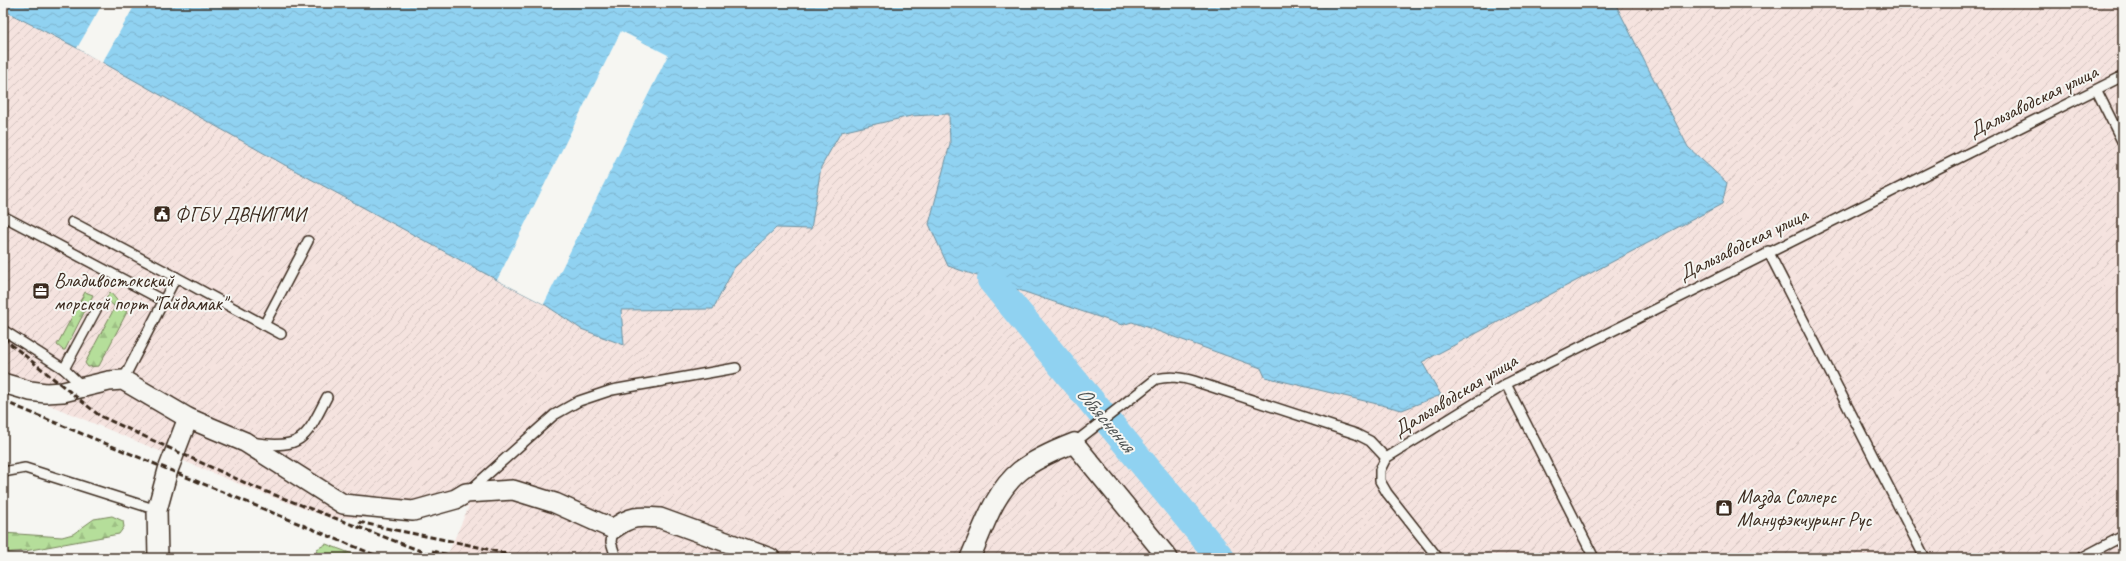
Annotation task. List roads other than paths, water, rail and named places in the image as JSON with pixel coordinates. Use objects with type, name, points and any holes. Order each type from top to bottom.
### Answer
[{"type":"street","points":[[3,384],[30,391],[46,393],[63,392],[123,380],[188,418],[245,442],[343,504],[413,512],[456,499],[466,493],[498,490],[526,492],[614,529],[625,520],[642,516],[660,518],[770,558]]},
{"type":"street","points":[[158,558],[157,510],[168,470],[188,418]]},
{"type":"street","points":[[970,558],[1001,493],[1020,471],[1057,449],[1074,443],[1168,558]]},
{"type":"lane","name":"Дальзаводская улица","points":[[1386,458],[1506,384],[2123,76]]},
{"type":"lane","points":[[2097,90],[2123,143]]},
{"type":"lane","points":[[3,216],[164,301]]},
{"type":"lane","points":[[72,222],[281,334]]},
{"type":"lane","points":[[264,325],[308,241]]},
{"type":"lane","points":[[1768,252],[1925,558]]},
{"type":"lane","points":[[123,380],[176,277]]},
{"type":"lane","points":[[64,369],[97,308]]},
{"type":"lane","points":[[3,330],[64,369],[83,387]]},
{"type":"lane","points":[[466,493],[554,415],[579,401],[612,390],[736,368]]},
{"type":"lane","points":[[1074,443],[1123,403],[1156,379],[1168,376],[1180,377],[1356,434],[1370,441],[1386,458],[1380,470],[1380,481],[1387,493],[1438,558]]},
{"type":"lane","points":[[1506,384],[1594,558]]},
{"type":"lane","points":[[245,442],[276,446],[298,442],[311,428],[327,397]]},
{"type":"lane","points":[[3,472],[25,468],[157,510]]},
{"type":"lane","points":[[614,529],[611,542],[616,558]]},
{"type":"lane","points":[[2081,558],[2123,536]]},
{"type":"water","points":[[3,3],[1607,3],[1608,5],[1615,3],[1688,147],[1727,183],[1722,204],[1422,362],[1441,395],[1402,410],[1265,377],[1261,368],[1132,322],[1122,325],[948,266],[929,224],[950,144],[949,114],[911,116],[841,132],[821,167],[811,229],[776,228],[734,268],[713,309],[621,310],[624,345],[581,329],[544,304],[283,164],[77,48],[3,10]]},
{"type":"waterway","name":"Объяснения","points":[[991,280],[1221,558]]},
{"type":"railway","points":[[3,338],[100,416],[254,487],[439,558]]},
{"type":"railway","points":[[3,401],[382,558]]},
{"type":"railway","points":[[359,522],[480,547],[520,558]]},
{"type":"railway","points":[[432,551],[461,558]]},
{"type":"railway","points":[[2111,558],[2123,551]]},
{"type":"place","name":"ФГБУ ДВНИГМИ","points":[[162,214]]},
{"type":"place","name":"Владивостокский морской порт \"Гайдамак\"","points":[[41,291]]},
{"type":"place","name":"Мазда Соллерс Мануфэкчуринг Рус","points":[[1724,508]]}]
